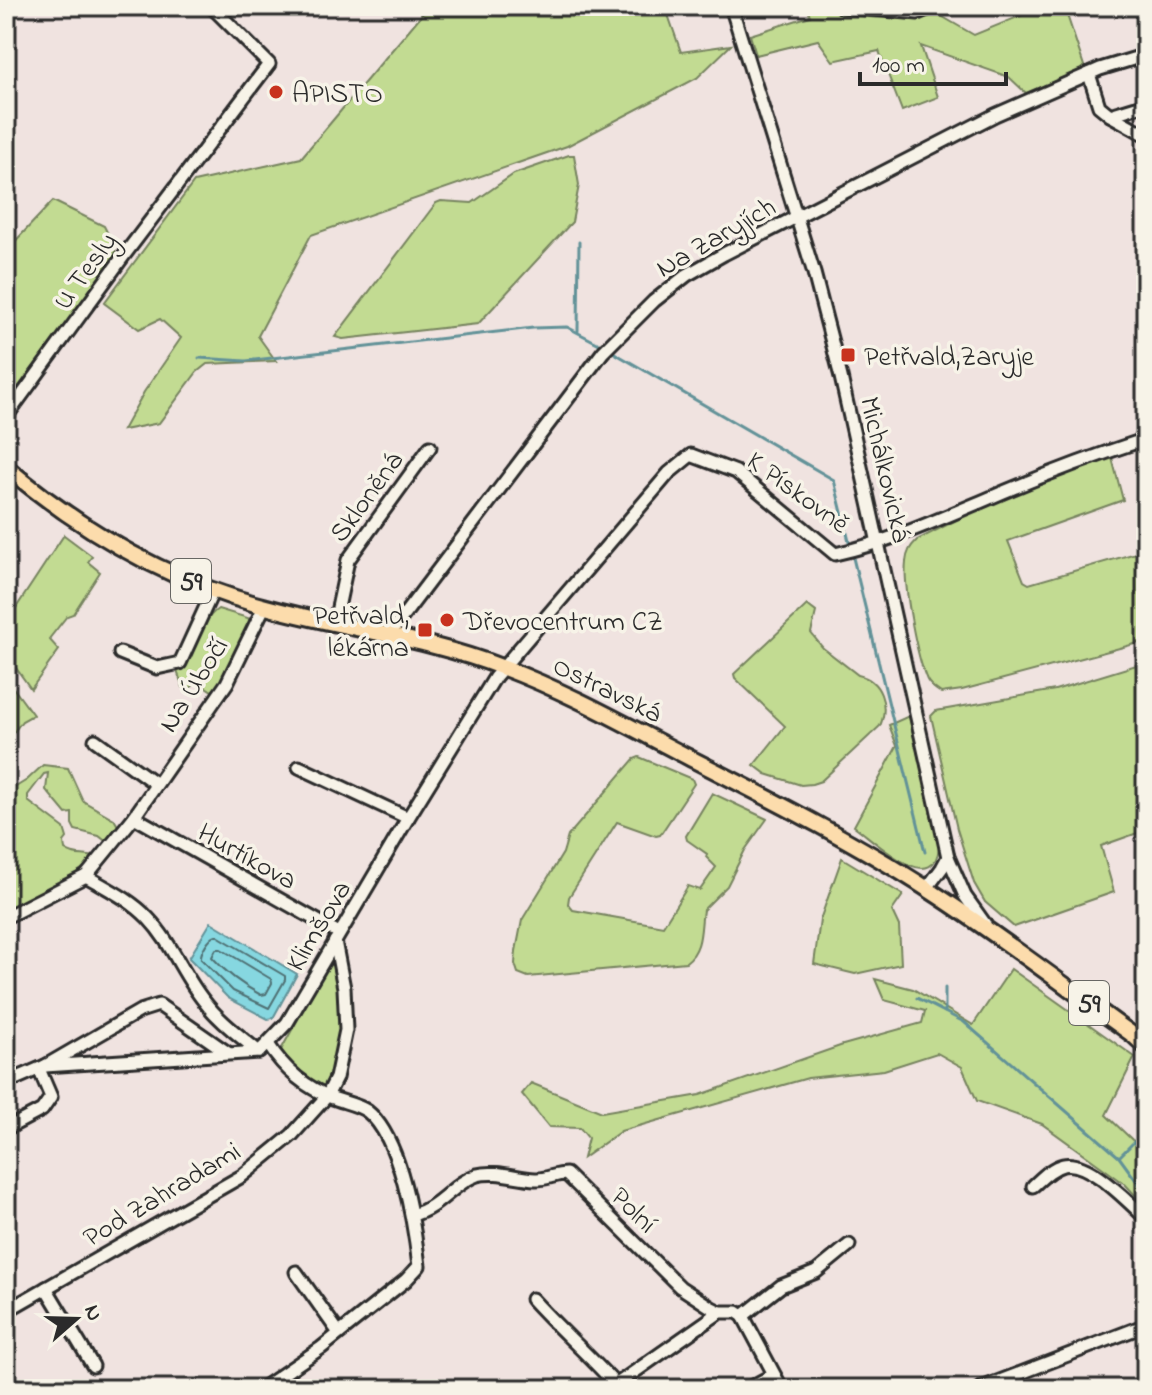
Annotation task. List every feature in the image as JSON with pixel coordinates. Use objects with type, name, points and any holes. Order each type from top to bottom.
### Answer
[{"type":"main road","name":"Ostravská","points":[[6,467],[93,533],[156,567],[213,591],[264,607],[430,645],[502,667],[610,716],[795,812],[932,892],[1146,1047]]},
{"type":"street","name":"U Tesly","points":[[6,417],[269,64],[211,6]]},
{"type":"street","name":"Michálkovická","points":[[731,6],[796,216],[841,377],[948,857],[972,907],[992,934]]},
{"type":"street","points":[[841,6],[918,13],[935,6]]},
{"type":"street","name":"Na Zaryjích","points":[[388,636],[603,352],[641,312],[687,275],[995,115],[1089,74],[1146,55]]},
{"type":"street","points":[[1089,74],[1099,106],[1146,135]]},
{"type":"street","points":[[1110,115],[1146,104]]},
{"type":"street","name":"K Pískovně","points":[[502,667],[669,473],[691,455],[736,472],[835,554],[879,544],[921,529],[1057,470],[1146,439]]},
{"type":"street","name":"Skloněná","points":[[335,622],[348,560],[430,447]]},
{"type":"street","points":[[120,653],[157,668],[180,663],[213,591]]},
{"type":"street","name":"Na Úbočí","points":[[6,917],[86,876],[134,817],[227,683],[264,607]]},
{"type":"street","name":"Klimšova","points":[[264,1048],[287,1023],[408,818],[502,667]]},
{"type":"street","points":[[95,740],[156,784]]},
{"type":"street","points":[[299,767],[408,818]]},
{"type":"street","name":"Hurtíkova","points":[[134,817],[337,937]]},
{"type":"street","points":[[932,892],[948,857]]},
{"type":"street","points":[[86,876],[133,903],[148,918],[183,965],[202,1000],[222,1021],[264,1048],[300,1080],[327,1096],[366,1110],[387,1134],[412,1215],[419,1266],[339,1333],[261,1389]]},
{"type":"street","points":[[932,892],[947,889],[955,876]]},
{"type":"street","points":[[327,1096],[336,1078],[346,1030],[337,937]]},
{"type":"street","points":[[6,1083],[42,1068],[140,1011],[159,1005],[228,1053]]},
{"type":"street","points":[[42,1068],[208,1057],[264,1048]]},
{"type":"street","points":[[6,1129],[42,1110],[51,1097],[42,1068]]},
{"type":"street","name":"Pod Zahradami","points":[[6,1311],[242,1176],[292,1135],[327,1096]]},
{"type":"street","points":[[1033,1186],[1053,1168],[1068,1164],[1086,1168],[1146,1218]]},
{"type":"street","name":"Polní","points":[[412,1215],[428,1211],[475,1176],[508,1175],[539,1180],[552,1174],[566,1174],[680,1287],[720,1312],[730,1310],[743,1316]]},
{"type":"street","points":[[782,1389],[743,1316],[781,1286],[816,1272],[849,1245]]},
{"type":"street","points":[[296,1272],[339,1333]]},
{"type":"street","points":[[46,1288],[93,1366]]},
{"type":"street","points":[[532,1299],[566,1336],[577,1343],[612,1386],[720,1312]]},
{"type":"street","points":[[979,1389],[1146,1325]]},
{"type":"street","points":[[747,1389],[773,1375]]},
{"type":"green space","points":[[429,6],[665,6],[681,52],[731,45],[697,78],[567,146],[311,235],[258,336],[276,361],[207,364],[197,372],[159,423],[123,430],[144,392],[181,338],[160,319],[139,329],[104,303],[194,182],[301,158]]},
{"type":"green space","points":[[807,6],[875,18],[936,13],[974,35],[1035,10],[1034,6],[1064,6],[1085,69],[1026,93],[1009,77],[921,46],[938,97],[902,111],[879,51],[833,61],[818,40],[756,55],[750,35],[810,16]]},
{"type":"green space","points":[[574,155],[579,185],[572,222],[478,324],[343,339],[335,337],[436,203],[472,203],[514,174]]},
{"type":"green space","points":[[53,201],[104,226],[115,248],[115,259],[6,403],[6,251]]},
{"type":"green space","points":[[1111,454],[1123,500],[1008,541],[1024,581],[1029,584],[1146,550],[1146,641],[962,690],[941,693],[935,689],[923,670],[909,604],[906,562],[912,545],[996,500]]},
{"type":"green space","points":[[64,535],[92,556],[88,562],[100,572],[73,614],[67,616],[49,639],[59,650],[31,689],[6,654],[6,623]]},
{"type":"green space","points":[[807,605],[816,612],[811,633],[823,648],[872,682],[881,694],[884,710],[880,726],[821,781],[801,785],[766,774],[754,765],[785,726],[734,674]]},
{"type":"green space","points":[[218,609],[248,618],[253,624],[225,680],[212,691],[198,682],[190,688],[183,687],[177,671],[189,657],[206,622]]},
{"type":"green space","points":[[1146,662],[1146,830],[1101,846],[1114,892],[1014,927],[985,902],[974,883],[957,829],[931,716],[936,711],[1055,690]]},
{"type":"green space","points":[[6,678],[33,715],[22,721],[6,743]]},
{"type":"green space","points":[[909,716],[939,847],[934,862],[926,868],[915,867],[888,853],[854,826],[897,746],[889,725]]},
{"type":"green space","points":[[639,757],[692,779],[694,784],[660,835],[617,822],[569,897],[568,904],[573,910],[663,926],[688,886],[700,890],[716,867],[706,857],[707,854],[686,836],[712,793],[767,819],[745,850],[727,886],[703,910],[700,938],[695,951],[686,962],[528,977],[518,973],[515,964],[522,920],[563,853],[568,836]]},
{"type":"green space","points":[[43,765],[68,768],[83,801],[114,819],[118,826],[108,843],[99,836],[75,830],[72,813],[66,814],[46,790],[48,773],[44,774],[28,795],[28,801],[64,828],[67,838],[65,850],[97,858],[65,881],[6,911],[9,853],[6,851],[6,779],[14,788]]},
{"type":"green space","points":[[842,858],[903,895],[892,911],[899,926],[901,964],[855,974],[814,964],[820,920]]},
{"type":"green space","points":[[335,963],[340,1027],[335,1058],[323,1089],[301,1076],[281,1050],[328,964]]},
{"type":"green space","points":[[1011,969],[1135,1057],[1106,1115],[1146,1153],[1146,1207],[1125,1184],[1042,1124],[977,1101],[962,1067],[937,1053],[884,1070],[808,1078],[621,1131],[583,1158],[588,1138],[580,1128],[549,1127],[522,1094],[531,1083],[602,1112],[700,1095],[843,1045],[922,1023],[925,1011],[884,1000],[875,979],[913,989],[973,1025]]},
{"type":"water","points":[[211,922],[297,974],[273,1018],[268,1019],[228,998],[189,958]]},
{"type":"waterway","points":[[578,331],[579,242]]},
{"type":"waterway","points":[[199,358],[246,361],[533,328],[567,327],[605,347]]},
{"type":"waterway","points":[[611,351],[834,480],[925,852]]},
{"type":"waterway","points":[[945,988],[945,1012]]},
{"type":"waterway","points":[[917,998],[964,1022],[1119,1157],[1146,1194]]},
{"type":"waterway","points":[[1120,1156],[1146,1130]]},
{"type":"place","name":"APISTO","points":[[276,92]]},
{"type":"place","name":"Petřvald,Zaryje","points":[[848,355]]},
{"type":"place","name":"Dřevocentrum CZ","points":[[447,620]]},
{"type":"place","name":"Petřvald, lékárna","points":[[425,630]]}]
